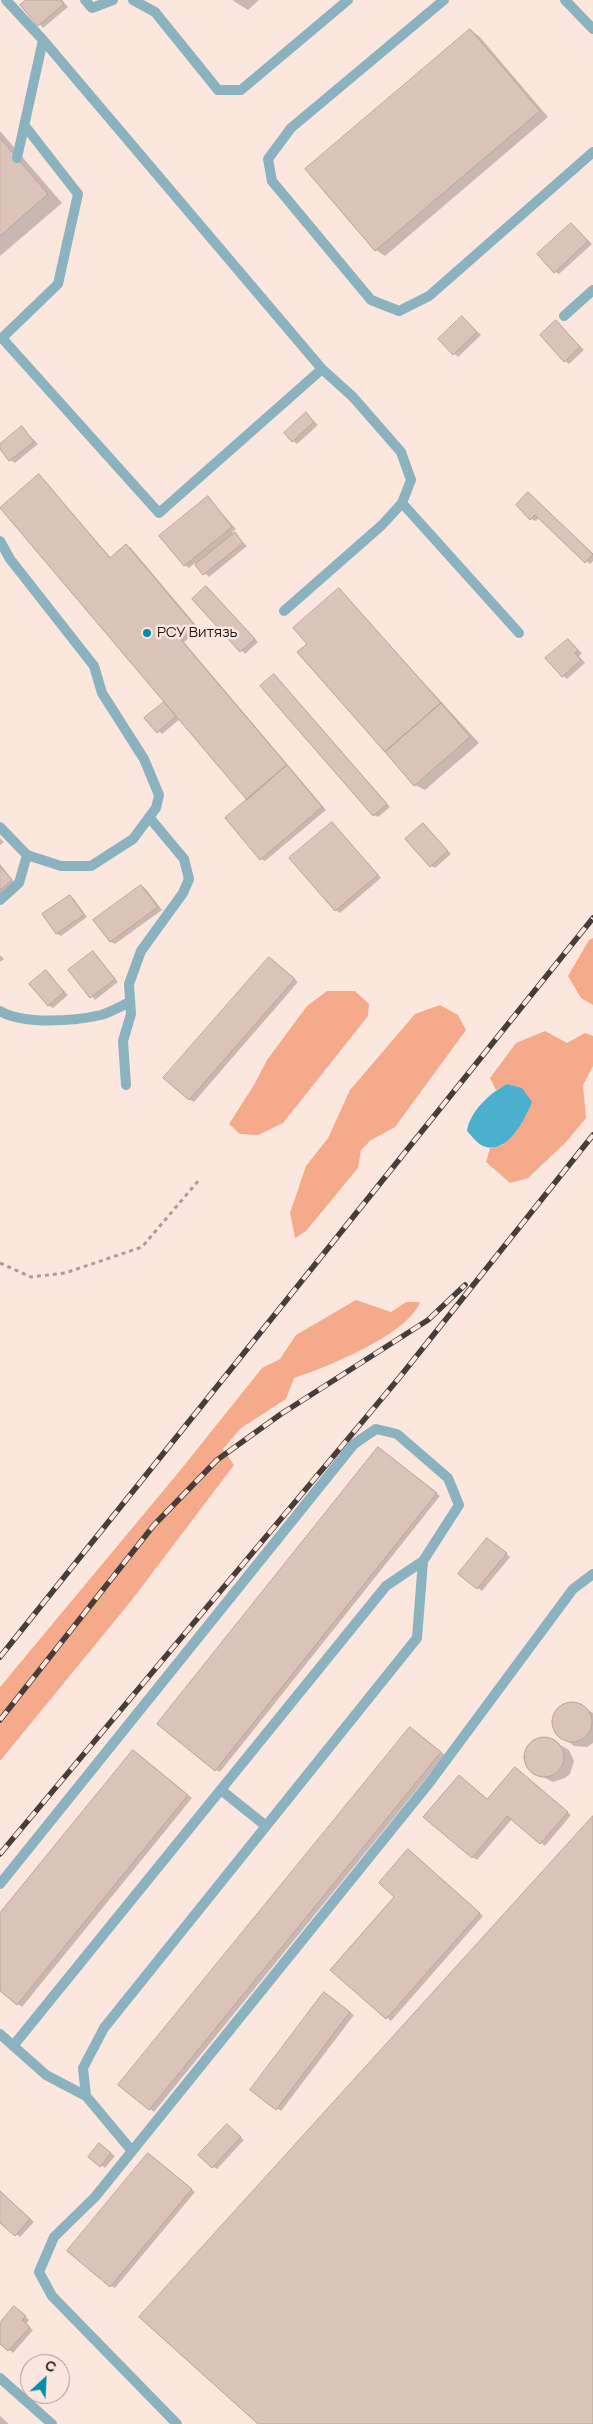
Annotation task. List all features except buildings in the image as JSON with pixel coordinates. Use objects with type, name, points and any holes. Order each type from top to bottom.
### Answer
[{"type":"lane","points":[[6,0],[43,40],[322,369],[353,397],[401,452],[411,480],[402,503],[382,525],[284,611]]},
{"type":"lane","points":[[85,0],[92,8],[113,0]]},
{"type":"lane","points":[[133,0],[155,12],[218,90],[241,90],[348,0]]},
{"type":"lane","points":[[444,0],[291,128],[268,159],[272,181],[371,300],[399,311],[429,296],[592,156]]},
{"type":"lane","points":[[565,0],[593,29]]},
{"type":"lane","points":[[18,158],[43,40]]},
{"type":"lane","points":[[25,126],[78,194],[58,284],[2,338],[160,513],[322,369]]},
{"type":"lane","points":[[564,316],[593,290]]},
{"type":"lane","points":[[402,503],[519,633]]},
{"type":"lane","points":[[0,542],[10,560],[94,666],[102,693],[144,759],[159,795],[156,808],[133,839],[91,866],[61,866],[27,855],[0,827]]},
{"type":"lane","points":[[126,1085],[123,1041],[131,1014],[129,984],[141,951],[183,894],[189,879],[184,860],[149,817]]},
{"type":"lane","points":[[0,900],[19,883],[27,855]]},
{"type":"lane","points":[[0,1011],[7,1016],[51,1021],[102,1015],[130,1002]]},
{"type":"lane","points":[[0,1884],[354,1444],[376,1428],[397,1434],[448,1478],[459,1505],[423,1561],[386,1586],[13,2046]]},
{"type":"lane","points":[[86,2096],[83,2068],[104,2028],[417,1638],[423,1561]]},
{"type":"lane","points":[[178,2424],[52,2296],[39,2272],[54,2237],[95,2197],[430,1782],[573,1589],[593,1574]]},
{"type":"lane","points":[[221,1790],[266,1826]]},
{"type":"lane","points":[[0,2034],[46,2075],[86,2096],[132,2151]]},
{"type":"lane","points":[[0,2378],[52,2424]]},
{"type":"path","points":[[0,1263],[31,1277],[65,1273],[142,1247],[199,1180]]},
{"type":"shaded area","points":[[593,938],[593,1005],[581,998],[568,976],[589,940]]},
{"type":"shaded area","points":[[327,991],[355,991],[369,1004],[368,1016],[283,1123],[258,1135],[240,1134],[229,1124],[254,1085],[267,1060],[307,1006]]},
{"type":"shaded area","points":[[440,1005],[458,1015],[466,1030],[395,1127],[371,1140],[361,1150],[358,1168],[306,1231],[295,1238],[290,1213],[306,1166],[328,1138],[350,1090],[415,1014]]},
{"type":"shaded area","points":[[545,1031],[567,1043],[585,1033],[593,1036],[593,1066],[583,1085],[586,1118],[566,1142],[528,1178],[510,1183],[486,1162],[490,1148],[503,1145],[507,1084],[496,1090],[490,1078],[516,1043]]},
{"type":"shaded area","points":[[356,1300],[391,1312],[406,1302],[420,1302],[413,1314],[400,1326],[383,1337],[345,1358],[294,1378],[286,1399],[241,1428],[223,1449],[234,1465],[131,1601],[0,1761],[0,1687],[178,1473],[262,1368],[280,1359],[296,1335]]},
{"type":"water","points":[[507,1084],[522,1088],[532,1102],[525,1118],[506,1142],[490,1148],[481,1145],[467,1131],[472,1116],[494,1092]]},
{"type":"railway","points":[[0,1657],[593,918]]},
{"type":"railway","points":[[0,1854],[399,1378],[593,1135]]},
{"type":"railway","points":[[0,1720],[154,1525],[217,1460],[281,1414],[428,1320],[465,1285]]},
{"type":"place","name":"РСУ Витязь","points":[[147,633]]}]
